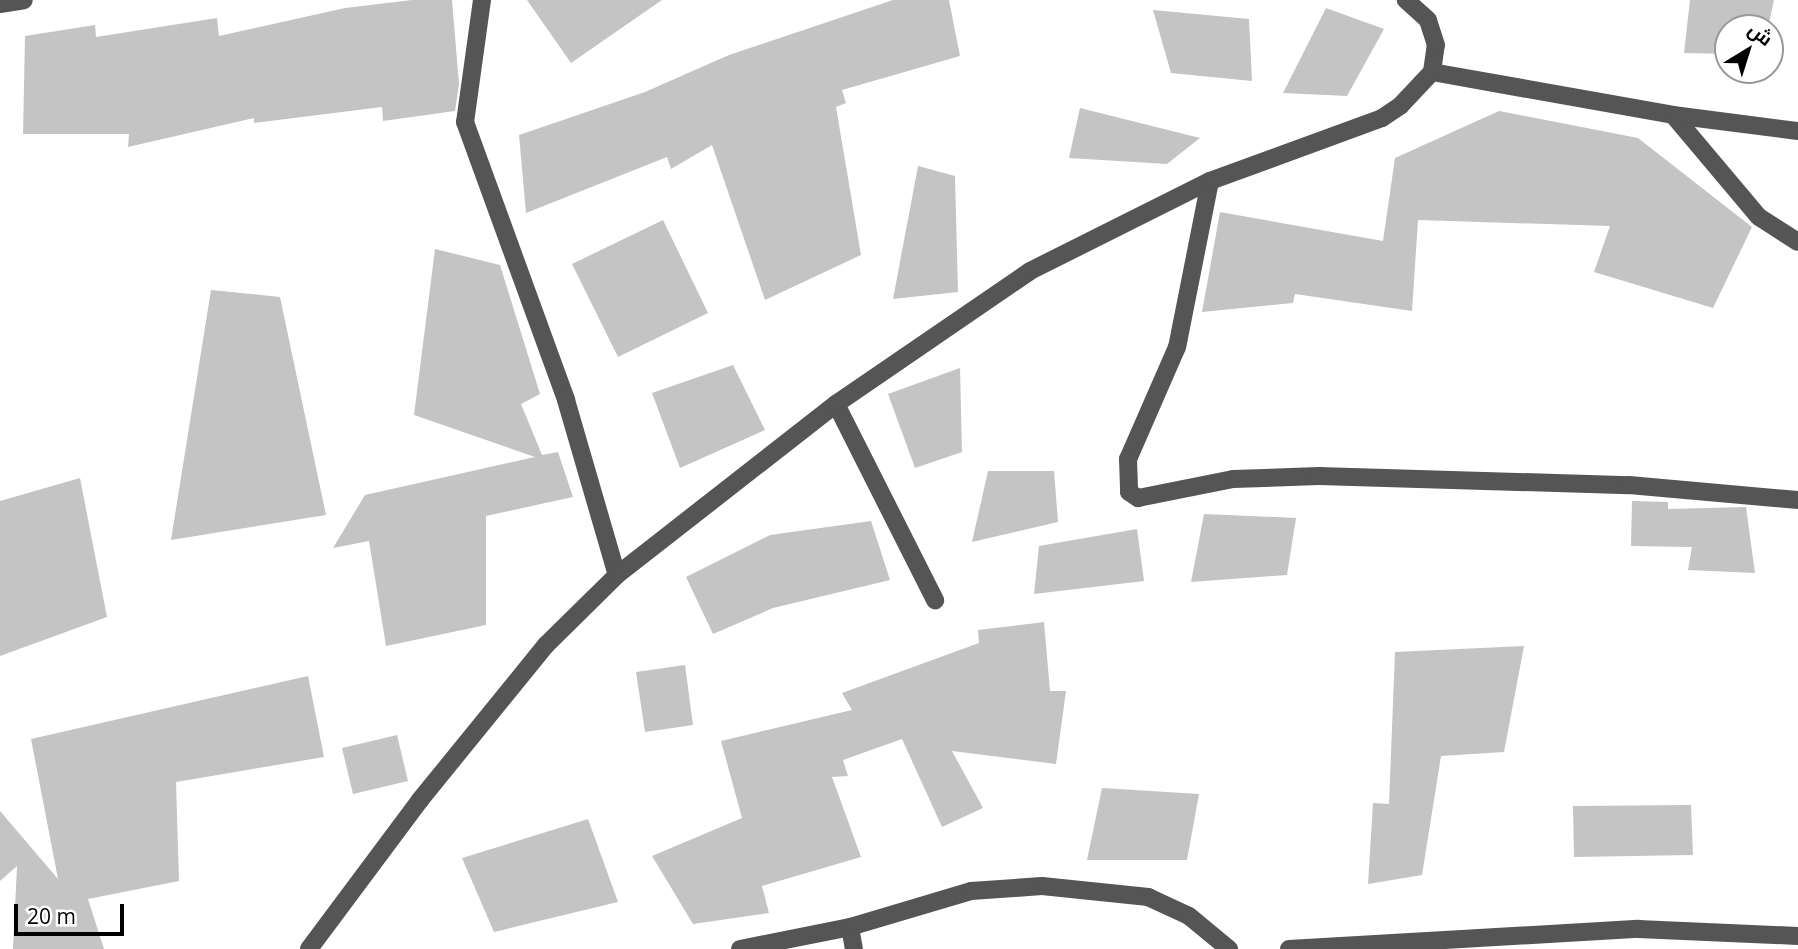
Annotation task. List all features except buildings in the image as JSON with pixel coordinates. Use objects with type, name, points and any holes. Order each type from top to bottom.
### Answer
[{"type":"street","points":[[0,4],[24,0]]},
{"type":"street","points":[[482,0],[465,122],[566,400],[617,575]]},
{"type":"street","points":[[309,949],[420,800],[546,645],[617,575],[836,404],[1030,271],[1210,181],[1382,118],[1432,72],[1436,45],[1428,20],[1406,0]]},
{"type":"street","points":[[1432,72],[1673,115],[1798,131]]},
{"type":"street","points":[[1673,115],[1759,217],[1798,242]]},
{"type":"street","points":[[1210,181],[1177,347],[1128,459],[1129,492],[1138,498],[1234,479],[1319,476],[1629,485],[1798,500]]},
{"type":"street","points":[[836,404],[935,600]]},
{"type":"street","points":[[740,949],[849,927],[971,891],[1090,888],[1148,897],[1189,916],[1229,949]]},
{"type":"street","points":[[849,927],[854,949]]},
{"type":"street","points":[[1289,949],[1638,929],[1798,936]]}]
